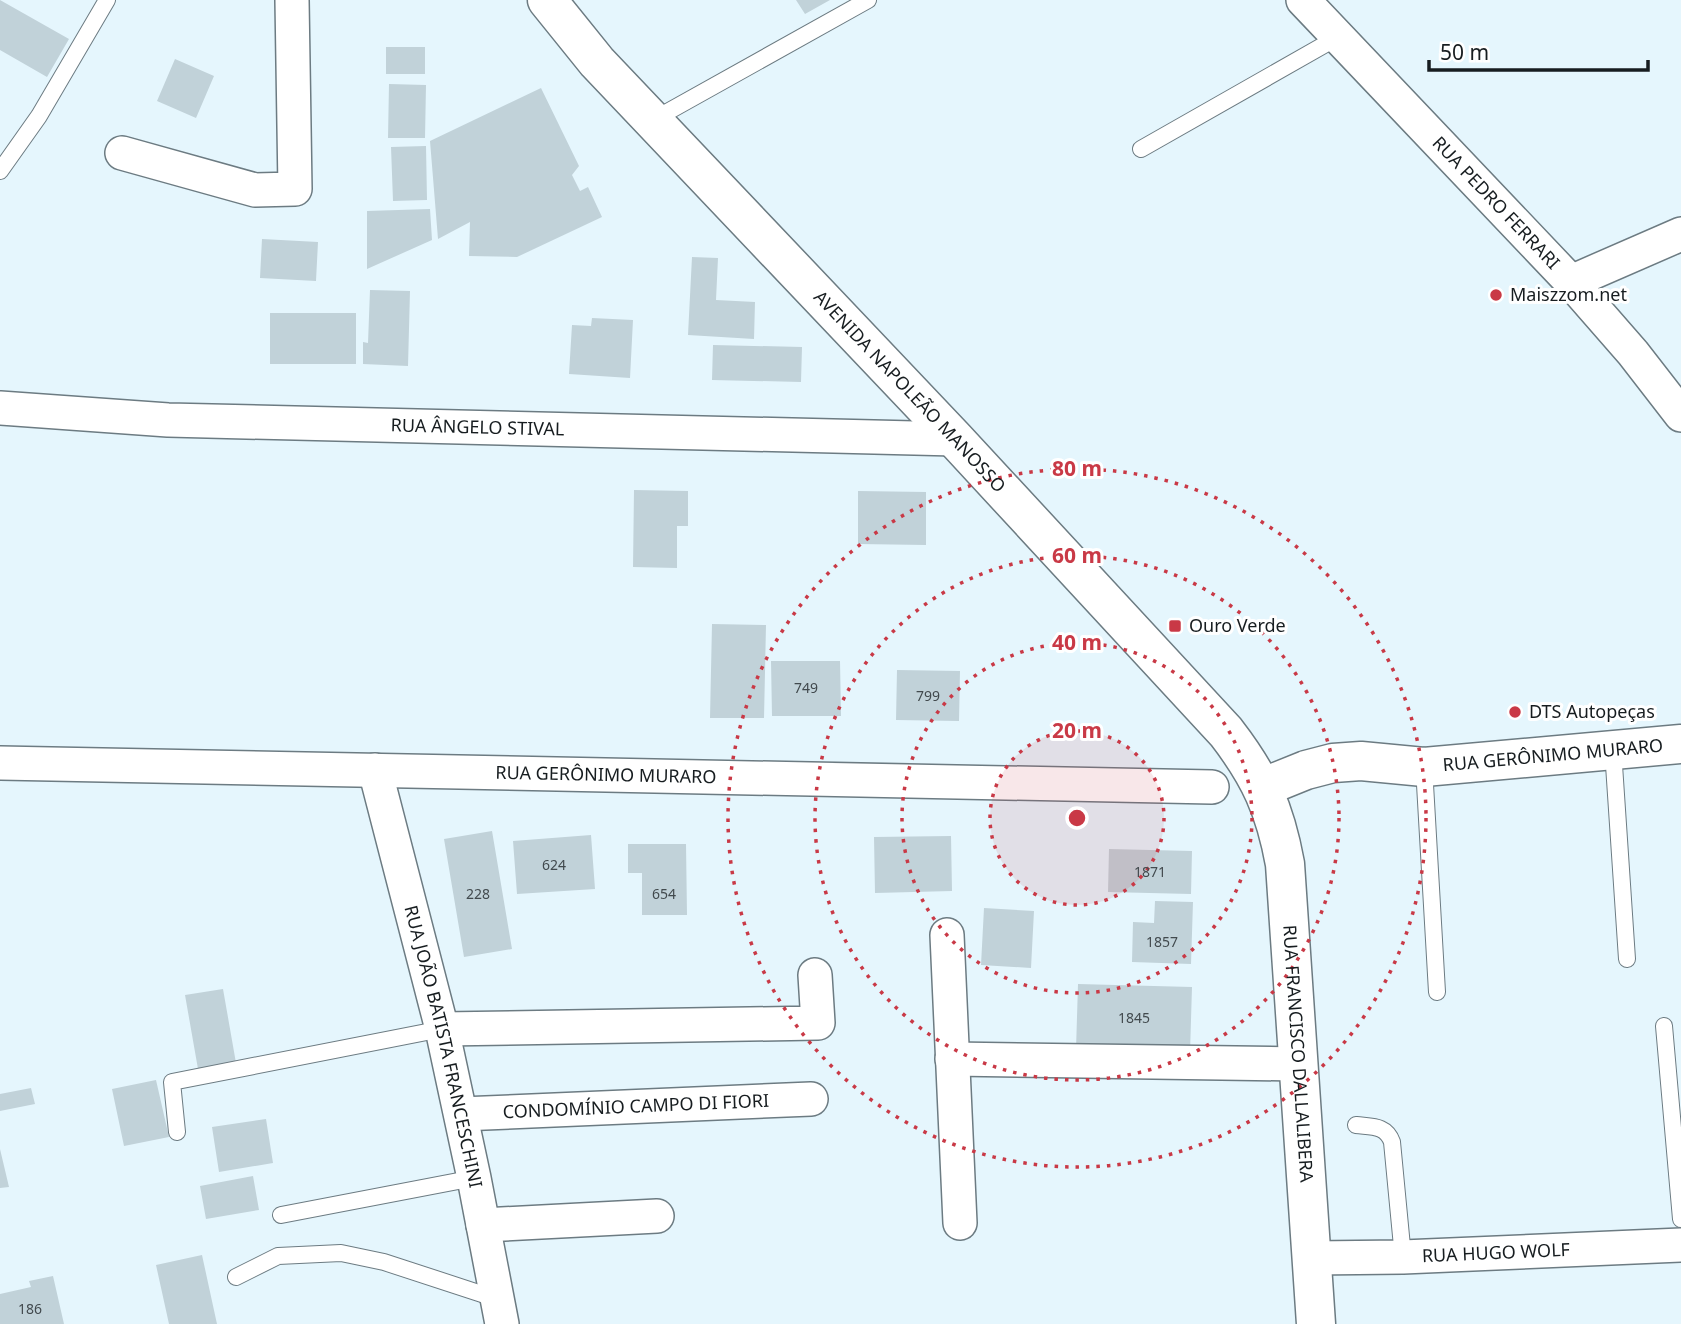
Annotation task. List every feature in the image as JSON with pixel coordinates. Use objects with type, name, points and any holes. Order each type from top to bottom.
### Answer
[{"type":"street","points":[[122,153],[256,190],[295,189],[292,0]]},
{"type":"street","name":"AVENIDA NAPOLEÃO MANOSSO","points":[[547,0],[597,62],[955,439],[1226,732],[1247,759],[1264,788]]},
{"type":"street","name":"RUA PEDRO FERRARI","points":[[1303,0],[1572,282],[1642,363],[1681,415]]},
{"type":"street","points":[[1572,282],[1681,234]]},
{"type":"street","name":"RUA ÂNGELO STIVAL","points":[[0,408],[168,420],[955,439]]},
{"type":"street","name":"RUA GERÔNIMO MURARO","points":[[1264,788],[1303,792],[1334,790],[1424,766],[1681,744]]},
{"type":"street","name":"RUA GERÔNIMO MURARO","points":[[0,763],[1212,787]]},
{"type":"street","name":"RUA JOÃO BATISTA FRANCESCHINI","points":[[375,770],[442,1029],[500,1312]]},
{"type":"street","name":"RUA FRANCISCO DALLALIBERA","points":[[1264,788],[1280,838],[1285,864],[1316,1324]]},
{"type":"street","points":[[947,935],[960,1223]]},
{"type":"street","points":[[442,1029],[818,1023],[815,975]]},
{"type":"street","points":[[952,1059],[1298,1065]]},
{"type":"street","name":"CONDOMÍNIO CAMPO DI FIORI","points":[[461,1114],[811,1099]]},
{"type":"street","points":[[483,1225],[657,1216]]},
{"type":"street","name":"RUA HUGO WOLF","points":[[1312,1258],[1403,1257],[1681,1245]]},
{"type":"lane","points":[[0,171],[38,116],[107,0]]},
{"type":"lane","points":[[652,120],[868,0]]},
{"type":"lane","points":[[1141,149],[1338,37]]},
{"type":"lane","points":[[1613,750],[1627,960]]},
{"type":"lane","points":[[1424,766],[1437,992]]},
{"type":"lane","points":[[1664,1026],[1681,1219]]},
{"type":"lane","points":[[177,1132],[172,1082],[442,1029]]},
{"type":"lane","points":[[1356,1125],[1384,1128],[1389,1133],[1403,1257]]},
{"type":"lane","points":[[281,1215],[474,1178]]},
{"type":"lane","points":[[236,1277],[278,1256],[341,1253],[384,1262],[500,1312]]},
{"type":"building","points":[[0,0],[69,39],[47,77],[0,50]]},
{"type":"building","points":[[796,0],[830,0],[805,14]]},
{"type":"building","points":[[386,47],[425,47],[425,74],[386,74]]},
{"type":"building","points":[[175,59],[214,76],[196,118],[157,101]]},
{"type":"building","points":[[389,84],[426,85],[425,138],[388,138]]},
{"type":"building","points":[[541,88],[579,166],[572,175],[580,191],[588,187],[602,217],[517,257],[469,256],[470,222],[438,239],[430,141]]},
{"type":"building","points":[[426,146],[427,200],[393,201],[391,147]]},
{"type":"building","points":[[430,209],[432,240],[367,269],[367,211]]},
{"type":"building","points":[[262,239],[318,242],[316,281],[260,278]]},
{"type":"building","points":[[692,257],[718,258],[716,300],[755,302],[754,339],[688,335]]},
{"type":"building","points":[[370,290],[410,291],[408,366],[363,364],[363,342],[368,343]]},
{"type":"building","points":[[270,313],[356,313],[356,364],[270,364]]},
{"type":"building","points":[[592,318],[633,320],[630,378],[569,374],[572,325],[591,326]]},
{"type":"building","points":[[713,345],[802,347],[801,382],[712,380]]},
{"type":"building","points":[[634,490],[688,491],[688,526],[677,526],[677,568],[633,567]]},
{"type":"building","points":[[858,491],[926,492],[926,545],[858,544]]},
{"type":"building","points":[[712,624],[766,625],[764,718],[710,718]]},
{"type":"building","points":[[771,661],[840,661],[841,716],[772,716]]},
{"type":"building","points":[[897,670],[960,671],[959,721],[896,720]]},
{"type":"building","points":[[492,831],[512,949],[464,957],[444,839]]},
{"type":"building","points":[[591,835],[595,889],[517,894],[513,841]]},
{"type":"building","points":[[951,836],[952,891],[875,893],[874,837]]},
{"type":"building","points":[[628,844],[686,844],[687,915],[642,915],[642,873],[628,873]]},
{"type":"building","points":[[1109,849],[1192,851],[1191,894],[1108,892]]},
{"type":"building","points":[[1155,901],[1193,902],[1191,964],[1132,962],[1133,922],[1154,923]]},
{"type":"building","points":[[984,908],[1034,911],[1031,968],[981,965]]},
{"type":"building","points":[[1078,984],[1192,987],[1190,1053],[1076,1050]]},
{"type":"building","points":[[223,989],[236,1063],[198,1069],[185,995]]},
{"type":"building","points":[[156,1080],[169,1137],[124,1146],[112,1089]]},
{"type":"building","points":[[31,1088],[35,1104],[0,1111],[0,1094]]},
{"type":"building","points":[[266,1119],[273,1163],[219,1172],[212,1127]]},
{"type":"building","points":[[0,1149],[9,1187],[0,1188]]},
{"type":"building","points":[[253,1176],[259,1210],[206,1219],[200,1186]]},
{"type":"building","points":[[202,1255],[217,1324],[169,1324],[156,1265]]},
{"type":"building","points":[[53,1276],[64,1324],[0,1324],[0,1294],[31,1287],[29,1281]]},
{"type":"place","name":"Maiszzom.net","points":[[1496,295]]},
{"type":"place","name":"Ouro Verde","points":[[1175,626]]},
{"type":"place","name":"DTS Autopeças","points":[[1515,712]]}]
